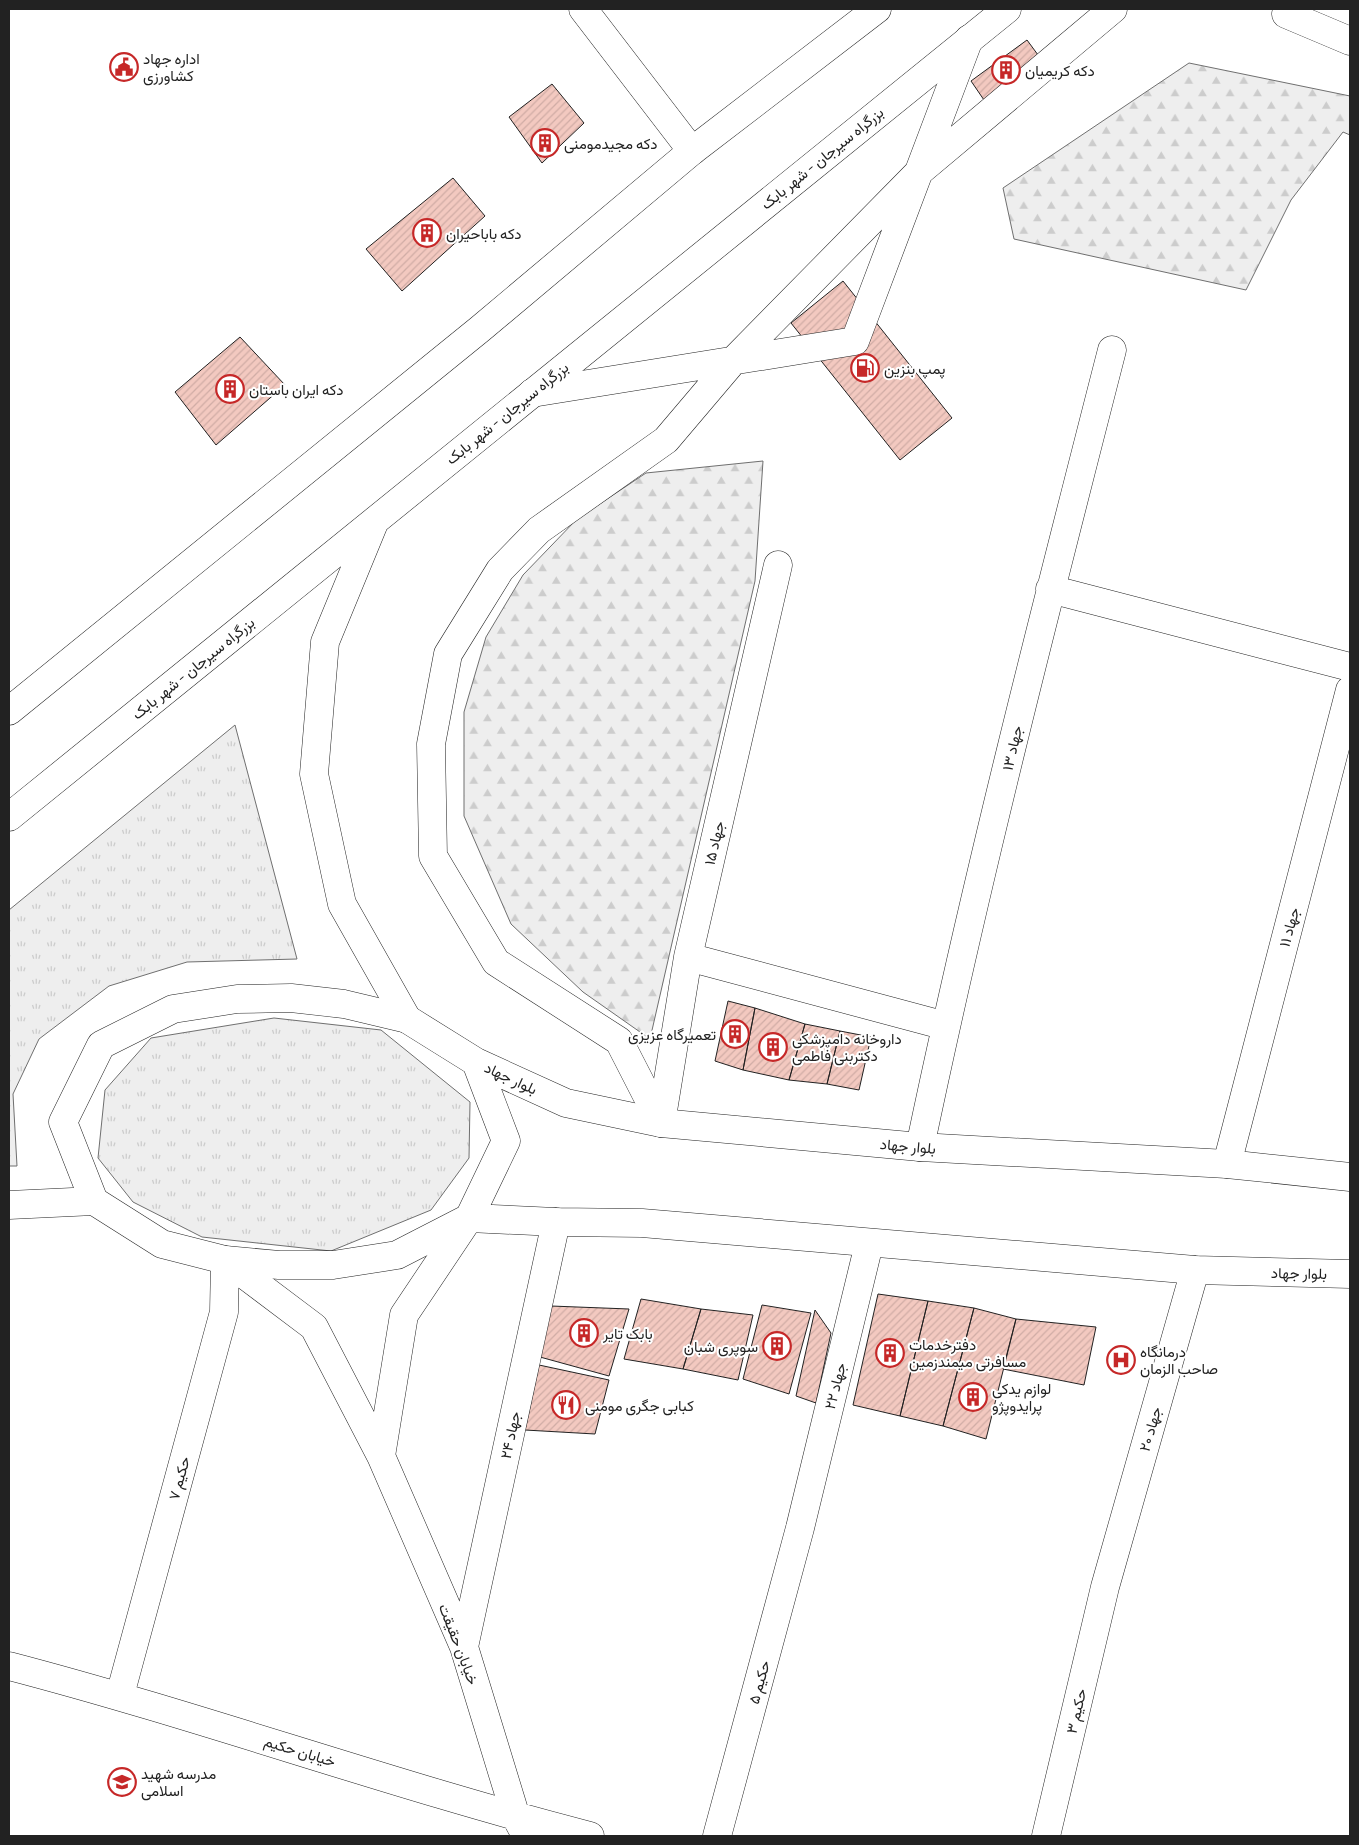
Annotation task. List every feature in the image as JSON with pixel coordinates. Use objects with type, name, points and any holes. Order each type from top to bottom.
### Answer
[{"type":"main road","points":[[583,9],[692,152]]},
{"type":"main road","points":[[9,711],[480,329],[692,152],[877,9]]},
{"type":"main road","name":"بزرگراه سیرجان - شهر بابک","points":[[9,818],[1007,9]]},
{"type":"main road","points":[[660,1123],[619,1040],[496,962],[433,856],[431,744],[448,654],[500,570],[539,530],[666,440],[732,361],[920,170],[1113,9]]},
{"type":"main road","points":[[1282,11],[1350,41]]},
{"type":"main road","points":[[532,393],[855,341],[969,39]]},
{"type":"main road","name":"جهاد ۱۳","points":[[920,1147],[946,1026],[1050,589],[1112,350]]},
{"type":"main road","points":[[375,520],[325,642],[314,774],[342,904],[407,1019]]},
{"type":"main road","name":"جهاد ۱۵","points":[[660,1123],[688,957],[778,565]]},
{"type":"main road","points":[[1050,589],[1350,667]]},
{"type":"main road","name":"جهاد ۱۱","points":[[1227,1164],[1350,690]]},
{"type":"main road","points":[[688,957],[946,1026]]},
{"type":"main road","points":[[94,1201],[63,1122],[101,1045],[173,1009],[237,999],[291,998],[344,1004],[407,1019]]},
{"type":"main road","name":"بلوار جهاد","points":[[407,1019],[476,1062],[566,1103],[660,1123],[920,1147],[1227,1164],[1350,1177]]},
{"type":"main road","points":[[381,1456],[404,1315],[469,1218],[506,1142],[476,1062]]},
{"type":"main road","points":[[9,1205],[94,1201],[162,1244],[225,1260],[278,1265],[332,1264],[397,1255],[469,1218]]},
{"type":"main road","name":"بلوار جهاد","points":[[469,1218],[642,1223],[869,1244],[1195,1270],[1350,1274]]},
{"type":"main road","name":"جهاد ۲۴","points":[[464,1647],[556,1222]]},
{"type":"main road","name":"جهاد ۲۲","points":[[800,1528],[869,1244]]},
{"type":"main road","name":"خیابان حقیقت","points":[[225,1260],[314,1328],[381,1456],[464,1647],[518,1830]]},
{"type":"main road","name":"حکیم ۷","points":[[120,1695],[224,1312],[225,1260]]},
{"type":"main road","name":"جهاد ۲۰","points":[[1105,1587],[1195,1270]]},
{"type":"main road","name":"حکیم ۵","points":[[717,1836],[800,1528]]},
{"type":"main road","name":"حکیم ۳","points":[[1046,1836],[1105,1587]]},
{"type":"main road","name":"خیابان حکیم","points":[[9,1666],[120,1695],[518,1830],[590,1836]]},
{"type":"green space","points":[[1189,63],[1350,96],[1350,135],[1343,132],[1291,200],[1246,290],[1014,239],[1003,188]]},
{"type":"green space","points":[[763,461],[755,581],[650,1039],[583,992],[511,924],[464,816],[464,712],[486,637],[523,575],[577,519],[646,473]]},
{"type":"green space","points":[[235,725],[297,959],[187,962],[109,986],[39,1039],[13,1094],[17,1166],[9,1166],[9,910]]},
{"type":"green space","points":[[274,1018],[381,1030],[470,1102],[469,1158],[431,1210],[331,1251],[202,1237],[133,1202],[98,1158],[105,1090],[151,1038]]},
{"type":"building","name":"دکه کریمیان","points":[[1027,40],[1041,59],[984,100],[971,81]]},
{"type":"building","name":"دکه مجیدمومنی","points":[[552,84],[584,123],[542,163],[509,117]]},
{"type":"building","name":"دکه باباحیران","points":[[453,178],[485,216],[402,291],[366,249]]},
{"type":"building","points":[[843,281],[952,418],[900,460],[791,323]]},
{"type":"building","name":"دکه ایران باستان","points":[[240,337],[285,385],[216,445],[175,392]]},
{"type":"building","name":"تعمیرگاه عزیزی","points":[[728,1001],[755,1008],[743,1070],[715,1061]]},
{"type":"building","name":"داروخانه دامپزشکی دکتربنی فاطمی","points":[[755,1008],[805,1024],[789,1080],[743,1070]]},
{"type":"building","points":[[805,1024],[840,1031],[827,1084],[789,1080]]},
{"type":"building","points":[[840,1031],[871,1037],[859,1090],[827,1084]]},
{"type":"building","name":"دفترخدمات مسافرتی میمندزمین","points":[[878,1294],[928,1301],[900,1416],[853,1405]]},
{"type":"building","points":[[641,1299],[701,1309],[683,1369],[624,1359]]},
{"type":"building","points":[[928,1301],[974,1308],[943,1426],[900,1416]]},
{"type":"building","name":"سوپری شبان","points":[[762,1305],[811,1313],[789,1394],[743,1379]]},
{"type":"building","name":"بابک تایر","points":[[551,1306],[629,1309],[609,1376],[540,1357]]},
{"type":"building","name":"لوازم یدکی پرایدوپژو","points":[[974,1308],[1016,1319],[986,1439],[943,1426]]},
{"type":"building","points":[[701,1309],[753,1315],[738,1380],[683,1369]]},
{"type":"building","points":[[815,1310],[831,1333],[816,1403],[796,1396]]},
{"type":"building","points":[[1016,1319],[1096,1327],[1084,1385],[1003,1369]]},
{"type":"building","name":"کبابی جگری مومنی","points":[[539,1365],[609,1380],[595,1434],[525,1430]]},
{"type":"place","name":"اداره جهاد کشاورزی","points":[[124,67]]},
{"type":"place","name":"دکه کریمیان","points":[[1006,70]]},
{"type":"place","name":"دکه مجیدمومنی","points":[[545,143]]},
{"type":"place","name":"دکه باباحیران","points":[[427,233]]},
{"type":"place","name":"پمپ بنزین","points":[[865,368]]},
{"type":"place","name":"دکه ایران باستان","points":[[230,389]]},
{"type":"place","name":"تعمیرگاه عزیزی","points":[[735,1034]]},
{"type":"place","name":"داروخانه دامپزشکی دکتربنی فاطمی","points":[[773,1047]]},
{"type":"place","name":"بابک تایر","points":[[584,1333]]},
{"type":"place","name":"سوپری شبان","points":[[777,1346]]},
{"type":"place","name":"دفترخدمات مسافرتی میمندزمین","points":[[890,1353]]},
{"type":"place","name":"درمانگاه صاحب الزمان","points":[[1121,1360]]},
{"type":"place","name":"لوازم یدکی پرایدوپژو","points":[[973,1397]]},
{"type":"place","name":"کبابی جگری مومنی","points":[[566,1405]]},
{"type":"place","name":"مدرسه شهید اسلامی","points":[[122,1782]]}]
